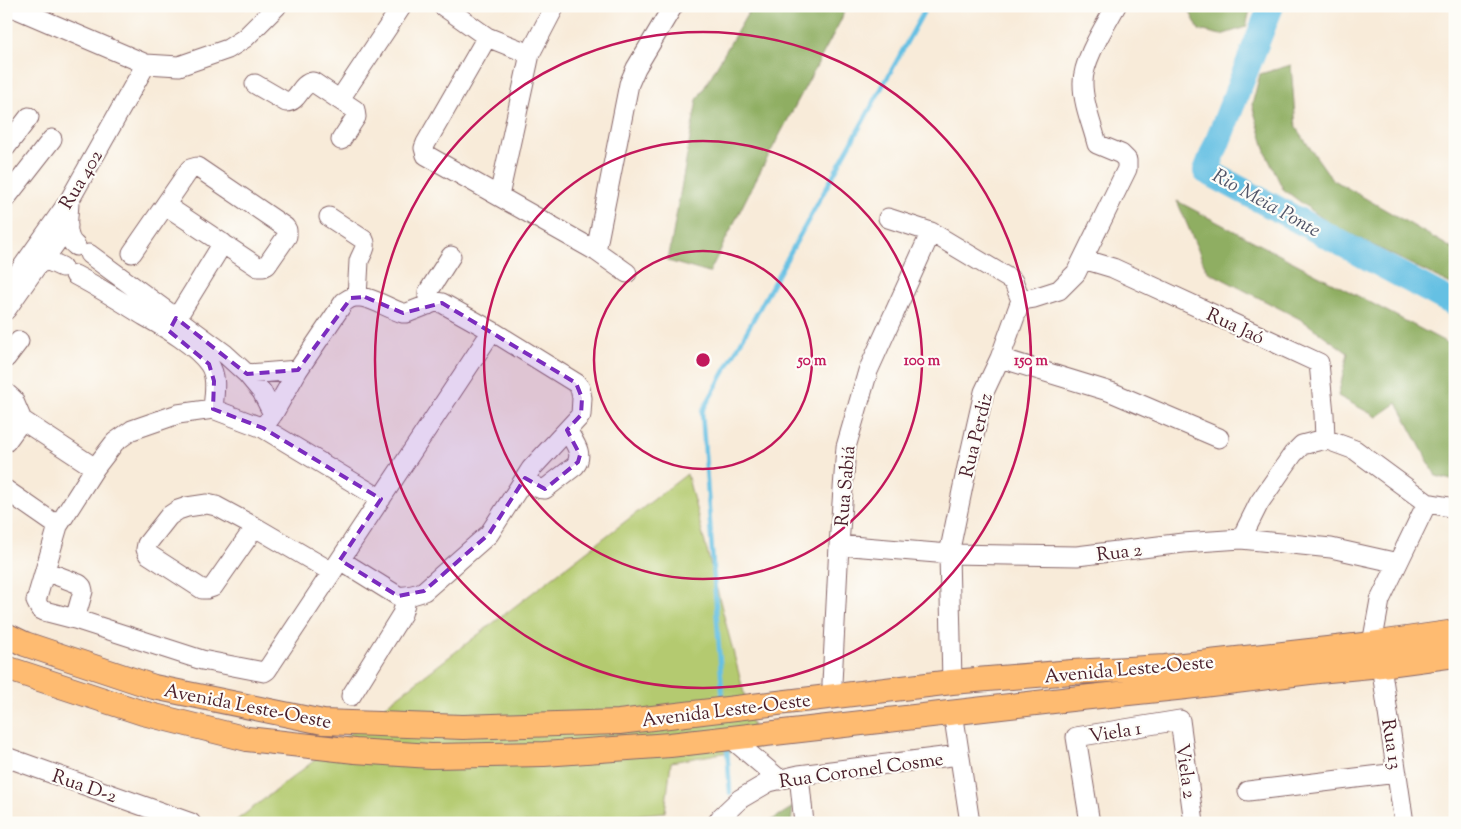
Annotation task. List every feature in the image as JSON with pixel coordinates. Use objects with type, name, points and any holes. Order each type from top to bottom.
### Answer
[{"type":"main road","name":"Avenida Leste-Oeste","points":[[6,668],[143,713],[247,738],[355,751],[431,756],[544,754],[611,750],[732,738],[1186,687],[1318,670],[1455,632]]},
{"type":"main road","name":"Avenida Leste-Oeste","points":[[6,635],[25,644],[154,688],[323,722],[463,727],[619,722],[952,682],[1376,655],[1455,655]]},
{"type":"main road","points":[[1022,677],[1026,704]]},
{"type":"main road","points":[[544,725],[540,735],[544,754]]},
{"type":"main road","points":[[509,754],[519,746],[521,740],[520,733],[512,726]]},
{"type":"street","points":[[10,6],[146,64],[179,66],[228,49],[245,38],[276,6]]},
{"type":"street","points":[[340,99],[402,6]]},
{"type":"street","points":[[443,6],[487,37],[530,54]]},
{"type":"street","points":[[499,196],[530,54],[556,6]]},
{"type":"street","points":[[596,251],[629,84],[636,68],[673,6]]},
{"type":"street","points":[[888,218],[932,232],[1013,281],[1021,300],[1059,290],[1076,273],[1127,169],[1127,160],[1121,154],[1097,144],[1084,98],[1083,82],[1087,64],[1116,6]]},
{"type":"street","points":[[487,37],[426,143],[424,148],[426,155],[596,251],[627,273]]},
{"type":"street","name":"Rua 402","points":[[6,290],[69,201],[146,64]]},
{"type":"street","points":[[255,84],[286,102],[293,100],[305,84],[313,82],[340,99],[355,110],[356,113],[356,117],[341,140]]},
{"type":"street","points":[[6,147],[29,117]]},
{"type":"street","points":[[6,198],[52,139]]},
{"type":"street","points":[[132,253],[165,205],[190,169],[198,167],[285,227],[287,236],[266,265],[258,267],[165,205]]},
{"type":"street","points":[[69,201],[68,226],[72,243],[173,325],[209,364],[214,381],[213,409]]},
{"type":"street","points":[[329,218],[366,243],[359,261],[357,297]]},
{"type":"street","points":[[6,310],[68,226]]},
{"type":"street","name":"Rua Sabiá","points":[[834,696],[832,683],[846,447],[868,371],[932,232]]},
{"type":"street","points":[[173,325],[223,243]]},
{"type":"street","points":[[428,305],[428,292],[451,256]]},
{"type":"street","name":"Rua Jaó","points":[[1083,259],[1113,268],[1319,363],[1325,439]]},
{"type":"street","points":[[42,262],[49,261],[69,271],[225,354],[247,374],[262,392],[268,421]]},
{"type":"street","points":[[255,526],[213,586],[207,590],[202,589],[148,554],[146,549],[147,544],[170,516],[178,510],[208,504],[216,506],[398,596],[416,595],[424,591],[489,534],[531,469],[581,415],[582,398],[580,388],[576,382],[442,303],[435,302],[402,313],[364,297],[357,297],[344,302],[298,370],[268,421]]},
{"type":"street","name":"Rua Perdiz","points":[[952,682],[949,554],[984,392],[1000,358],[1021,300]]},
{"type":"street","points":[[381,499],[268,421],[213,409],[178,414],[132,430],[115,442],[95,468],[58,526],[36,601],[37,605],[44,612],[202,660],[264,672],[267,670],[381,499],[492,331]]},
{"type":"street","points":[[6,358],[19,341]]},
{"type":"street","points":[[1000,358],[1111,392],[1219,438]]},
{"type":"street","points":[[247,374],[298,370]]},
{"type":"street","points":[[6,393],[13,400],[22,420],[95,468]]},
{"type":"street","points":[[6,442],[22,420]]},
{"type":"street","points":[[525,478],[537,487],[545,489],[575,466],[580,455],[567,430]]},
{"type":"street","points":[[1241,539],[1259,503],[1293,454],[1302,445],[1325,439],[1355,450],[1426,503],[1455,508]]},
{"type":"street","points":[[6,490],[58,526]]},
{"type":"street","points":[[1376,655],[1373,635],[1380,600],[1426,503]]},
{"type":"street","name":"Rua 2","points":[[839,545],[949,554],[1077,556],[1183,543],[1241,539],[1331,548],[1398,563]]},
{"type":"street","points":[[45,571],[79,584],[82,587],[83,591],[75,620]]},
{"type":"street","points":[[350,696],[402,614],[407,597]]},
{"type":"street","name":"Rua 13","points":[[1376,655],[1404,823]]},
{"type":"street","points":[[953,712],[970,823]]},
{"type":"street","name":"Viela 1","points":[[1090,823],[1076,737],[1180,720]]},
{"type":"street","name":"Viela 2","points":[[1180,720],[1194,823]]},
{"type":"street","points":[[732,738],[780,780]]},
{"type":"street","name":"Rua Coronel Cosme","points":[[717,823],[740,799],[769,782],[799,775],[959,756]]},
{"type":"street","name":"Rua D-2","points":[[6,757],[191,823]]},
{"type":"street","points":[[1248,791],[1397,773]]},
{"type":"street","points":[[799,775],[804,823]]},
{"type":"highlighted area","points":[[365,297],[403,313],[442,303],[576,383],[582,398],[581,415],[567,430],[580,455],[578,462],[545,489],[525,478],[489,534],[424,591],[398,596],[340,560],[381,499],[263,428],[213,409],[214,381],[209,364],[169,331],[176,318],[247,374],[298,370],[351,298]]},
{"type":"green space","points":[[752,6],[846,6],[841,20],[753,185],[709,273],[668,261],[697,100]]},
{"type":"green space","points":[[1187,6],[1251,6],[1246,27],[1221,35],[1199,30]]},
{"type":"green space","points":[[1291,65],[1296,128],[1332,179],[1455,250],[1455,286],[1330,224],[1283,189],[1268,158],[1252,105],[1260,74]]},
{"type":"green space","points":[[1177,201],[1455,347],[1455,481],[1436,476],[1397,403],[1377,417],[1338,396],[1348,353],[1302,320],[1207,271]]},
{"type":"green space","points":[[687,474],[758,747],[671,762],[665,812],[553,823],[233,823]]},
{"type":"green space","points":[[793,807],[791,823],[767,823]]},
{"type":"waterway","points":[[723,703],[702,412],[927,6]]},
{"type":"waterway","name":"Rio Meia Ponte","points":[[1271,6],[1206,171],[1455,304]]},
{"type":"waterway","points":[[727,748],[730,793]]}]
